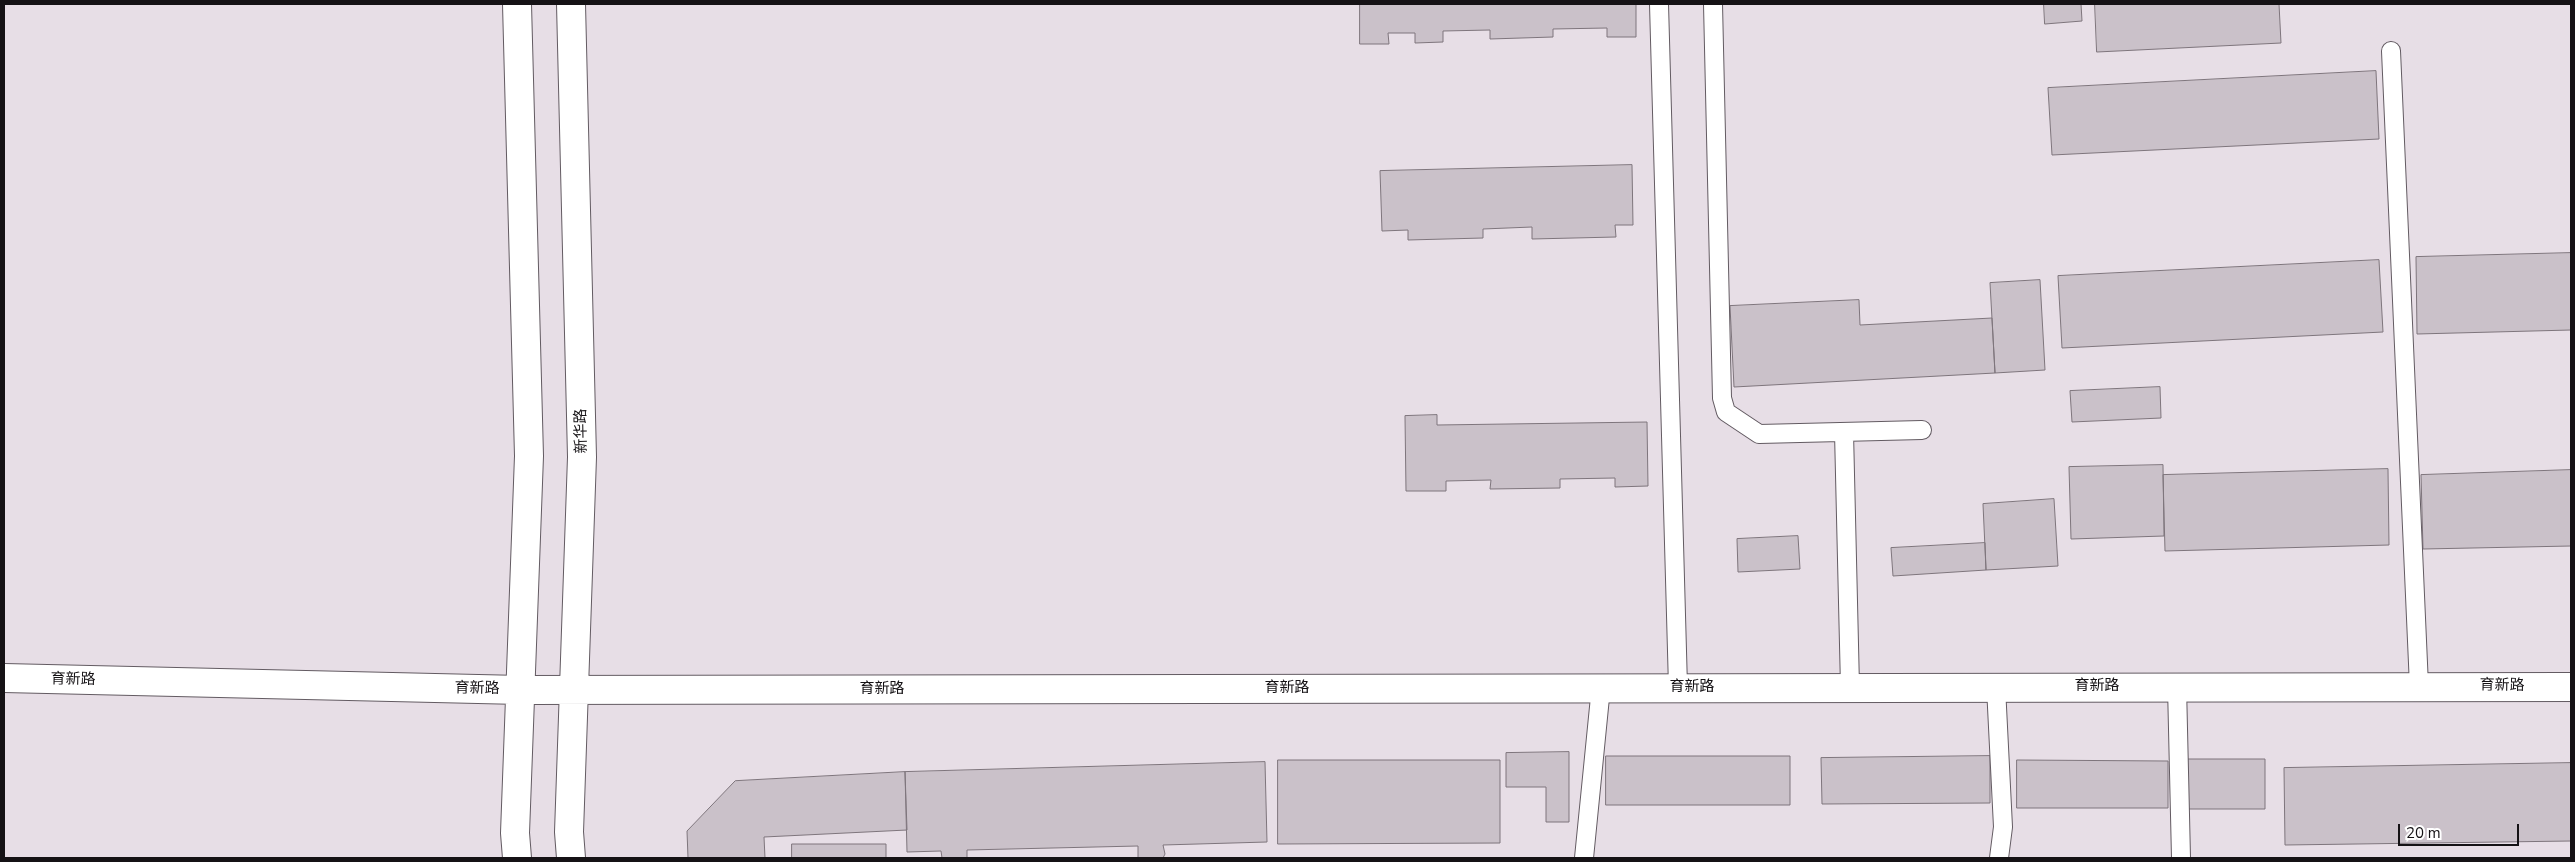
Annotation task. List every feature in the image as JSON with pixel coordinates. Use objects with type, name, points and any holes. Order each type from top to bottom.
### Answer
[{"type":"street","points":[[517,4],[528,456],[515,833],[517,858]]},
{"type":"street","name":"新华路","points":[[571,4],[582,457],[569,832],[571,858]]},
{"type":"street","name":"育新路","points":[[4,678],[520,690],[2177,686],[2571,687]]},
{"type":"lane","points":[[1659,4],[1678,687]]},
{"type":"lane","points":[[1713,4],[1722,398],[1726,412],[1759,434],[1922,430]]},
{"type":"lane","points":[[2391,51],[2419,686]]},
{"type":"lane","points":[[1844,432],[1850,687]]},
{"type":"lane","points":[[2177,686],[2180,858]]},
{"type":"lane","points":[[1584,858],[1601,687]]},
{"type":"lane","points":[[1996,687],[2003,827],[1999,858]]},
{"type":"building","points":[[1360,4],[1636,4],[1636,37],[1607,37],[1607,28],[1553,29],[1553,37],[1490,39],[1490,30],[1443,31],[1443,42],[1415,43],[1415,33],[1388,33],[1389,44],[1360,44]]},
{"type":"building","points":[[2044,4],[2081,4],[2082,21],[2045,24]]},
{"type":"building","points":[[2095,4],[2279,4],[2281,43],[2097,52]]},
{"type":"building","points":[[2376,71],[2379,139],[2052,155],[2048,88]]},
{"type":"building","points":[[1632,165],[1633,225],[1615,225],[1616,237],[1532,239],[1532,227],[1483,229],[1483,238],[1408,240],[1408,230],[1382,231],[1380,171]]},
{"type":"building","points":[[2571,253],[2571,330],[2417,334],[2416,257]]},
{"type":"building","points":[[2379,260],[2383,332],[2062,348],[2058,276]]},
{"type":"building","points":[[2040,280],[2045,370],[1995,373],[1990,283]]},
{"type":"building","points":[[1859,300],[1860,325],[1992,318],[1995,373],[1734,387],[1730,306]]},
{"type":"building","points":[[2160,387],[2161,418],[2072,422],[2070,391]]},
{"type":"building","points":[[1437,415],[1437,425],[1647,422],[1648,486],[1615,487],[1615,478],[1560,479],[1560,488],[1490,489],[1491,480],[1446,481],[1446,491],[1406,491],[1405,416]]},
{"type":"building","points":[[2163,465],[2164,536],[2071,539],[2069,467]]},
{"type":"building","points":[[2388,469],[2389,545],[2165,551],[2163,475]]},
{"type":"building","points":[[2571,470],[2571,546],[2423,549],[2421,475]]},
{"type":"building","points":[[2054,499],[2058,566],[1986,570],[1983,504]]},
{"type":"building","points":[[1798,536],[1800,569],[1738,572],[1737,539]]},
{"type":"building","points":[[1985,543],[1986,570],[1893,576],[1891,548]]},
{"type":"building","points":[[1569,752],[1569,822],[1546,822],[1546,787],[1506,787],[1506,753]]},
{"type":"building","points":[[1606,756],[1790,756],[1790,805],[1606,805]]},
{"type":"building","points":[[1990,756],[1990,803],[1822,804],[1821,758]]},
{"type":"building","points":[[2188,759],[2265,759],[2265,809],[2188,809]]},
{"type":"building","points":[[1278,760],[1500,760],[1500,843],[1278,844]]},
{"type":"building","points":[[2017,760],[2168,761],[2168,808],[2017,808]]},
{"type":"building","points":[[1265,762],[1267,842],[1163,845],[1165,854],[1163,858],[1138,858],[1138,846],[967,850],[967,858],[942,858],[941,851],[907,852],[905,772]]},
{"type":"building","points":[[2571,763],[2571,841],[2285,845],[2284,768]]},
{"type":"building","points":[[905,772],[907,830],[764,837],[765,858],[688,858],[687,831],[735,781]]},
{"type":"building","points":[[792,844],[886,844],[886,858],[792,858]]}]
